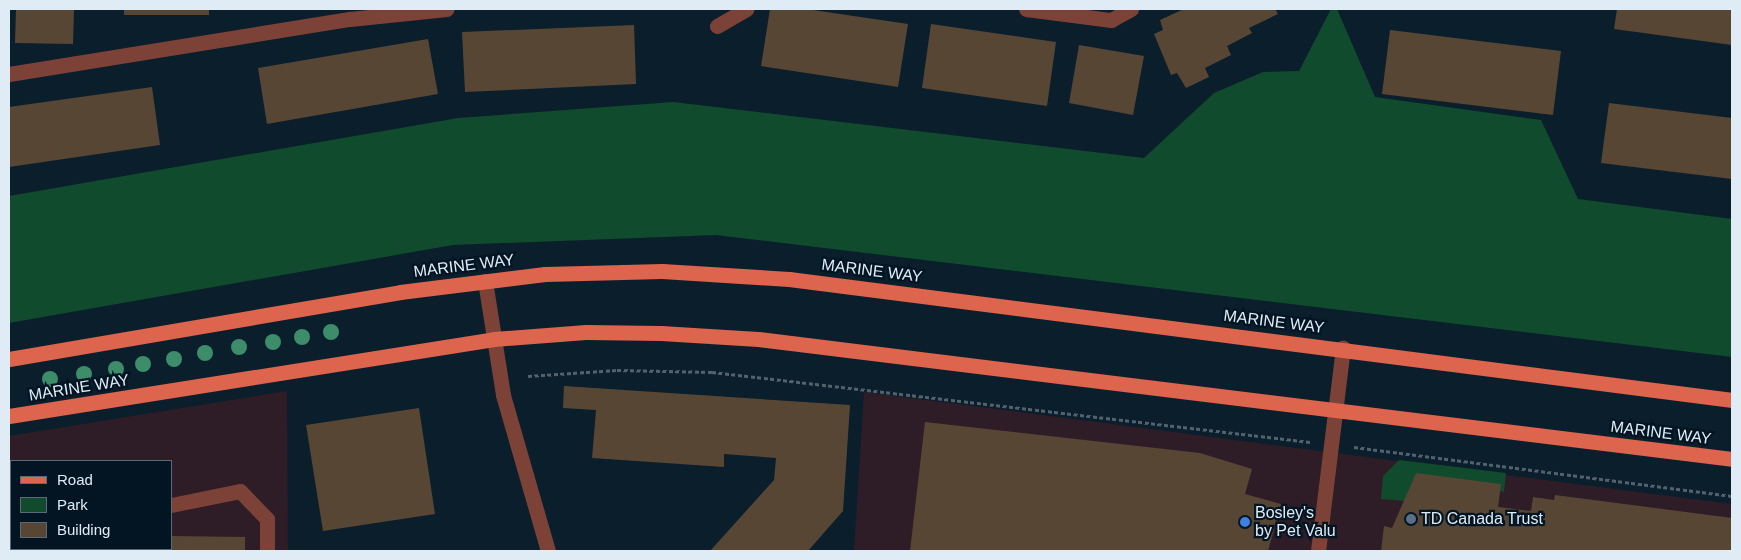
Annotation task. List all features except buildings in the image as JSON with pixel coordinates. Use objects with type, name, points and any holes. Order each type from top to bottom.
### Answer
[{"type":"main road","name":"MARINE WAY","points":[[9,359],[400,292],[485,280],[545,274],[662,271],[789,279],[1344,348],[1732,400]]},
{"type":"main road","name":"MARINE WAY","points":[[9,416],[494,339],[586,332],[758,339],[1732,459]]},
{"type":"street","points":[[9,74],[350,14],[446,9]]},
{"type":"street","points":[[717,26],[746,9]]},
{"type":"street","points":[[1026,9],[1111,20],[1131,9]]},
{"type":"street","points":[[485,280],[503,395],[548,551]]},
{"type":"street","points":[[1318,551],[1344,348]]},
{"type":"street","points":[[172,505],[240,491],[267,519],[266,551]]},
{"type":"path","points":[[528,376],[617,370],[722,372],[1306,441]]},
{"type":"path","points":[[1358,447],[1732,496]]},
{"type":"shaded area","points":[[287,391],[288,551],[9,551],[9,436]]},
{"type":"shaded area","points":[[864,392],[1732,504],[1732,551],[854,551]]},
{"type":"green space","points":[[1331,9],[1337,9],[1375,97],[1541,120],[1578,199],[1732,219],[1732,357],[716,235],[453,245],[9,323],[9,196],[458,118],[673,102],[1144,158],[1214,93],[1263,72],[1299,71]]},
{"type":"green space","points":[[1399,460],[1506,473],[1504,492],[1416,473],[1404,501],[1381,499],[1383,476]]},
{"type":"place","name":"TD Canada Trust","points":[[1411,519]]},
{"type":"place","name":"Bosley's by Pet Valu","points":[[1245,522]]}]
